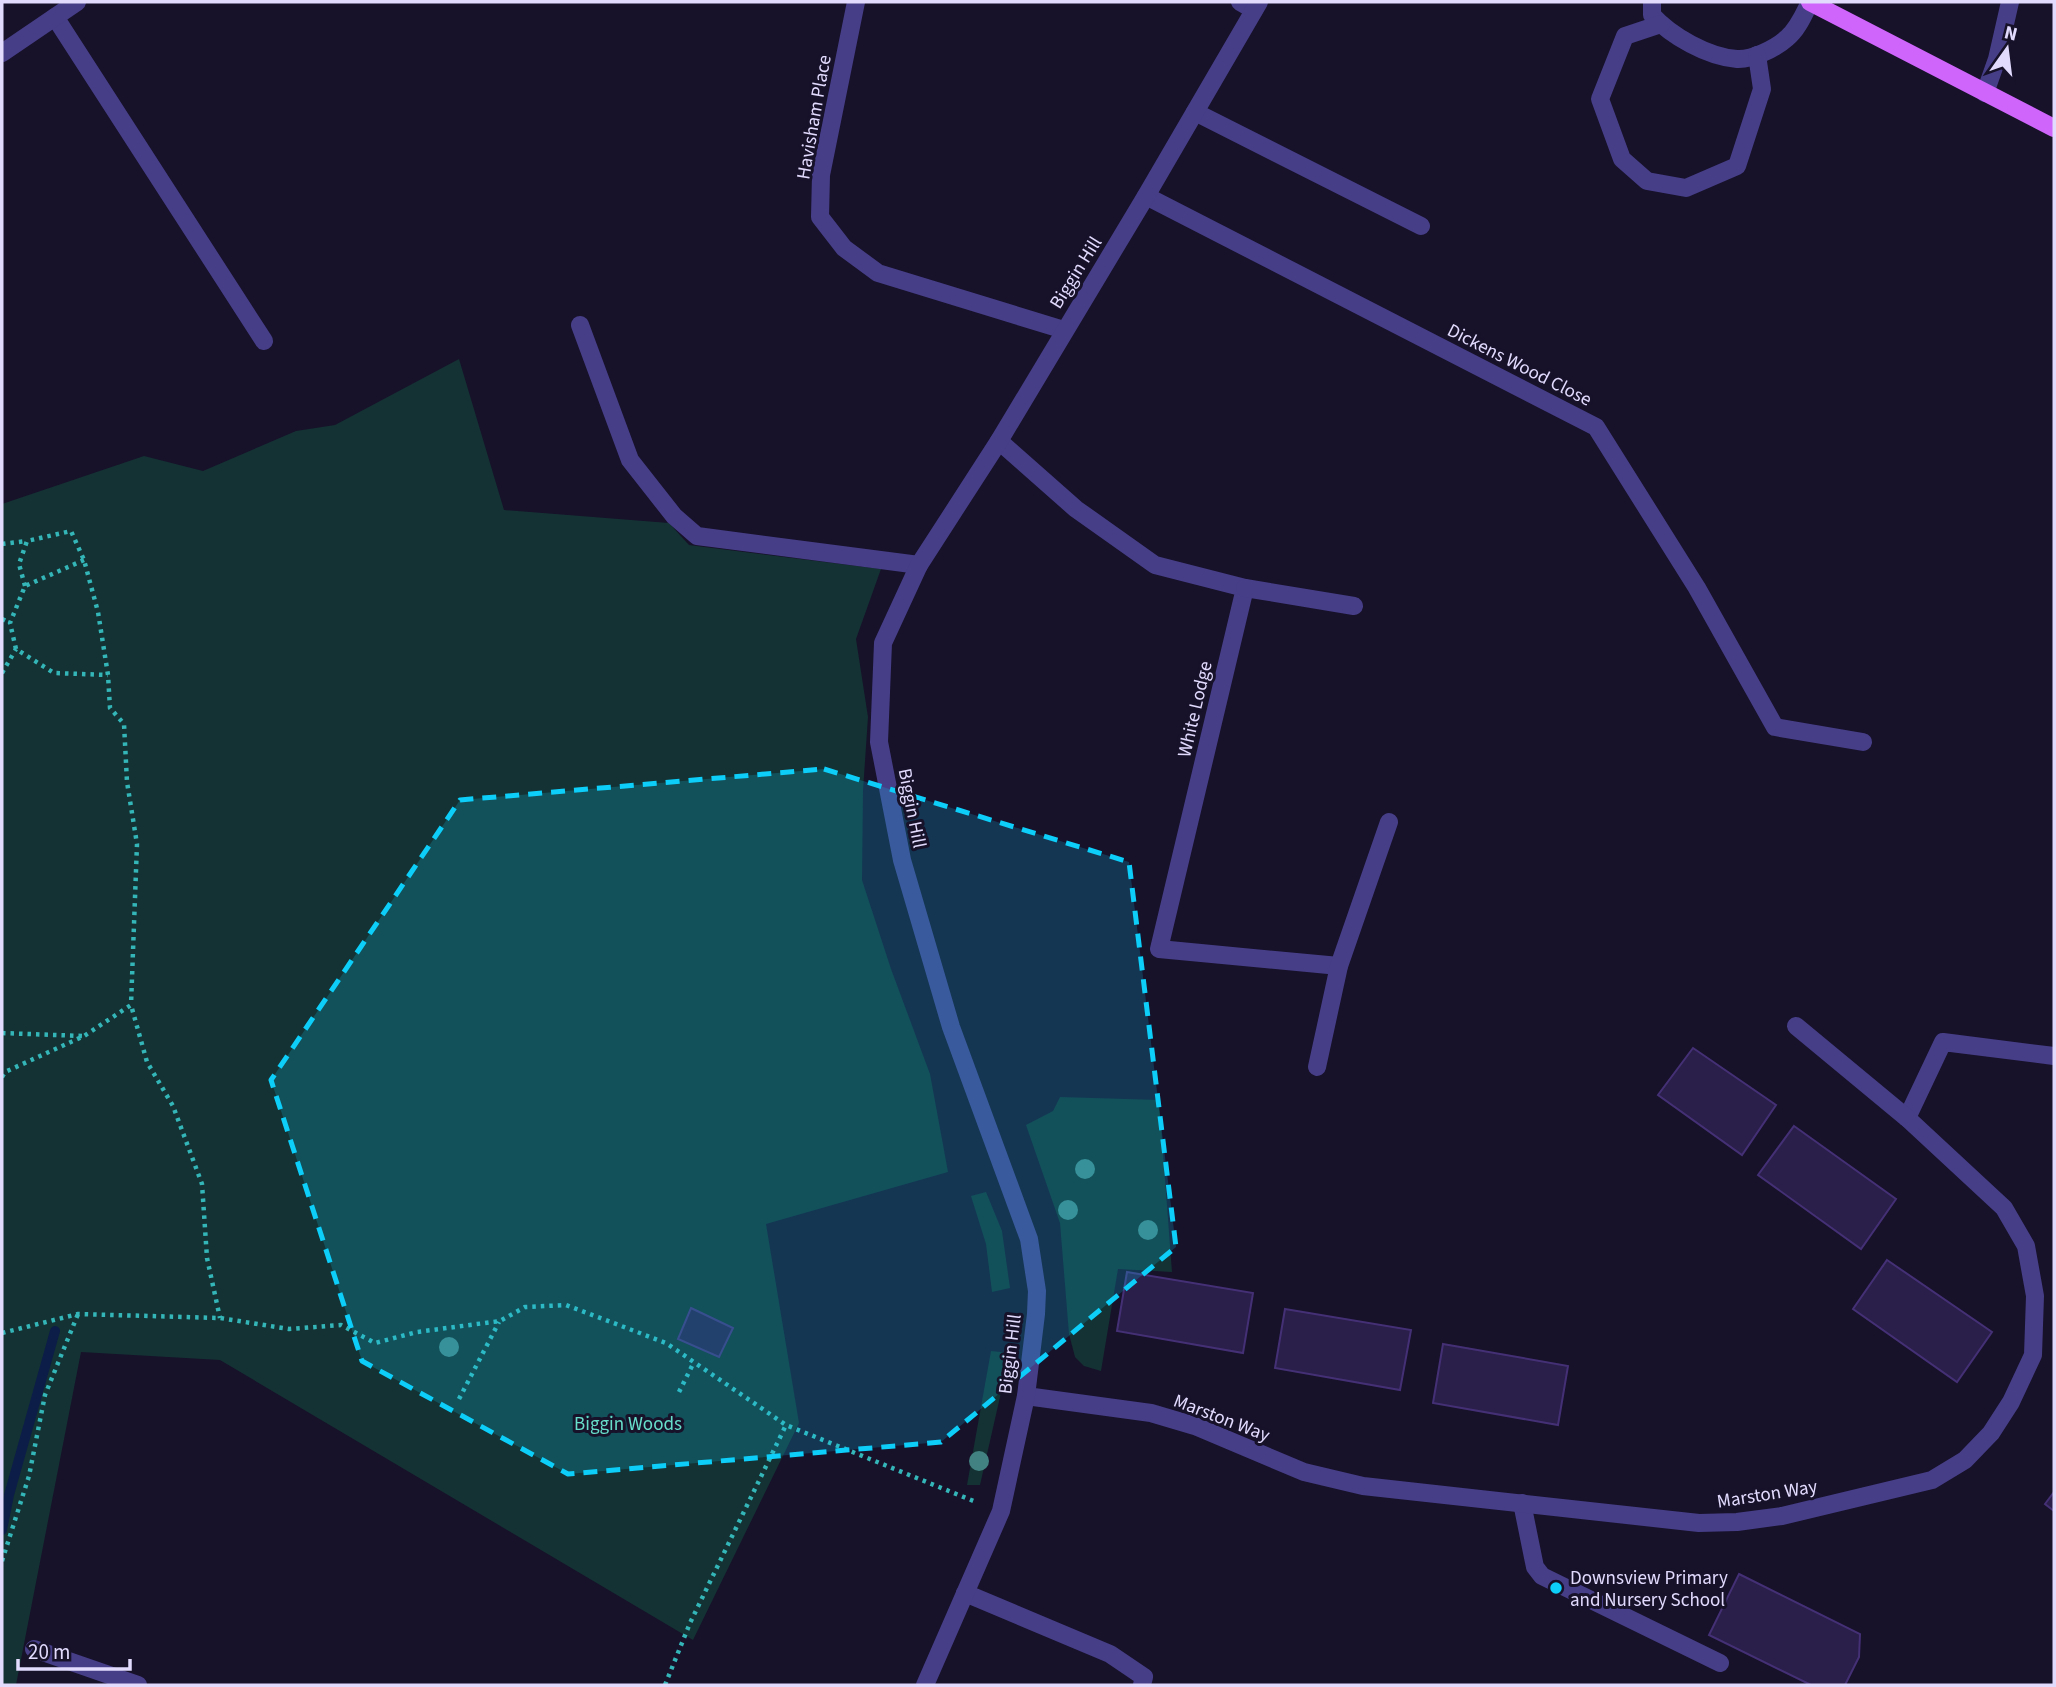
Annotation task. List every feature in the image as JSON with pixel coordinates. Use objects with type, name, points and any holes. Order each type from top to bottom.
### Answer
[{"type":"main road","points":[[1810,2],[2054,128]]},
{"type":"street","points":[[2,53],[77,2]]},
{"type":"street","name":"Havisham Place","points":[[856,2],[821,174],[820,217],[844,248],[878,273],[1064,330]]},
{"type":"street","points":[[1651,2],[1652,15],[1680,38],[1718,54],[1739,59],[1757,55],[1787,39],[1810,2]]},
{"type":"street","points":[[1985,93],[1997,59],[2010,2]]},
{"type":"street","name":"Biggin Hill","points":[[925,1685],[1001,1511],[1026,1396],[1036,1303],[1029,1240],[951,1027],[902,860],[879,742],[883,643],[919,565],[999,441],[1146,196],[1195,112],[1251,4]]},
{"type":"street","points":[[55,17],[264,341]]},
{"type":"street","points":[[1661,24],[1625,36],[1600,99],[1622,159],[1647,181],[1686,188],[1737,166],[1762,89],[1757,55]]},
{"type":"street","points":[[1195,112],[1421,226]]},
{"type":"street","name":"Dickens Wood Close","points":[[1146,196],[1597,427],[1697,588],[1775,727],[1863,742]]},
{"type":"street","points":[[580,326],[630,460],[674,516],[697,536],[919,565]]},
{"type":"street","points":[[999,441],[1076,509],[1155,565],[1245,588],[1354,606]]},
{"type":"street","name":"White Lodge","points":[[1245,588],[1159,948],[1339,966]]},
{"type":"street","points":[[1317,1067],[1339,966],[1389,822]]},
{"type":"street","name":"Marston Way","points":[[1026,1396],[1151,1413],[1195,1426],[1304,1472],[1363,1486],[1699,1523],[1737,1522],[1782,1516],[1932,1480],[1965,1460],[1991,1433],[2011,1402],[2033,1355],[2035,1296],[2026,1246],[2004,1208],[1907,1118],[1796,1026]]},
{"type":"street","points":[[1907,1118],[1943,1042],[2054,1056]]},
{"type":"street","points":[[1522,1503],[1535,1567],[1542,1576],[1720,1663]]},
{"type":"street","points":[[965,1592],[1110,1654],[1144,1677],[1142,1685]]},
{"type":"street","points":[[34,1649],[138,1685]]},
{"type":"path","points":[[2,544],[71,531],[84,559],[98,612],[108,674],[110,708],[124,724],[127,782],[137,844],[131,1005],[148,1062],[173,1106],[202,1184],[207,1258],[220,1318]]},
{"type":"path","points":[[2,673],[16,649],[10,623],[25,586],[19,564],[27,541]]},
{"type":"path","points":[[25,586],[84,559]]},
{"type":"path","points":[[2,619],[10,623]]},
{"type":"path","points":[[16,649],[54,673],[108,674]]},
{"type":"path","points":[[3,1073],[84,1036],[131,1005]]},
{"type":"path","points":[[2,1033],[84,1036]]},
{"type":"path","points":[[2,1333],[78,1314],[220,1318],[289,1329],[341,1325],[375,1343],[417,1332],[500,1321],[525,1307],[566,1304],[666,1343],[786,1425],[916,1480],[1001,1511]]},
{"type":"path","points":[[2,1561],[29,1476],[45,1395],[78,1314]]},
{"type":"path","points":[[459,1399],[500,1321]]},
{"type":"path","points":[[679,1392],[694,1362]]},
{"type":"path","points":[[665,1685],[690,1623],[786,1425]]},
{"type":"highlighted area","points":[[824,769],[1129,862],[1176,1247],[941,1442],[568,1474],[362,1361],[271,1080],[460,800]]},
{"type":"green space","name":"Biggin Woods","points":[[459,359],[504,510],[669,523],[689,545],[881,569],[856,639],[868,717],[863,791],[862,880],[930,1074],[948,1172],[766,1224],[799,1423],[693,1640],[220,1360],[81,1352],[16,1685],[2,1685],[2,504],[144,456],[203,471],[296,431],[335,425]]},
{"type":"green space","points":[[1060,1097],[1159,1100],[1172,1272],[1118,1269],[1101,1371],[1084,1366],[1075,1357],[1069,1334],[1060,1223],[1026,1125],[1053,1111]]},
{"type":"green space","points":[[986,1192],[1002,1231],[1010,1288],[992,1292],[986,1244],[971,1196]]},
{"type":"green space","points":[[991,1351],[1010,1353],[980,1485],[967,1485]]},
{"type":"building","points":[[1693,1048],[1776,1105],[1742,1155],[1658,1095]]},
{"type":"building","points":[[1794,1126],[1896,1199],[1861,1249],[1758,1175]]},
{"type":"building","points":[[1887,1260],[1992,1332],[1957,1382],[1853,1309]]},
{"type":"building","points":[[1127,1272],[1253,1293],[1243,1353],[1117,1331]]},
{"type":"building","points":[[691,1308],[733,1328],[719,1357],[678,1339]]},
{"type":"building","points":[[1285,1309],[1411,1330],[1400,1390],[1275,1368]]},
{"type":"building","points":[[1443,1344],[1568,1366],[1558,1425],[1433,1403]]},
{"type":"building","points":[[2054,1492],[2054,1511],[2045,1504]]},
{"type":"building","points":[[1739,1574],[1860,1634],[1859,1657],[1845,1685],[1811,1685],[1709,1635]]},
{"type":"waterway","points":[[2,1530],[9,1495],[55,1331]]},
{"type":"place","name":"Downsview Primary and Nursery School","points":[[1556,1588]]}]
